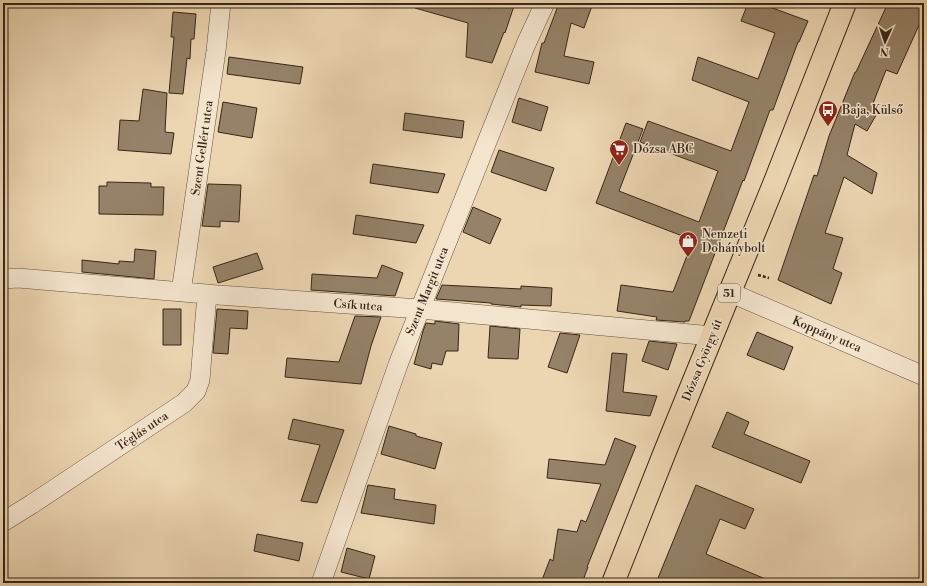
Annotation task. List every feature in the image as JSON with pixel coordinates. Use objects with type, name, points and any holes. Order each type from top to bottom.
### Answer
[{"type":"main road","name":"Dózsa György út","points":[[613,583],[729,292],[774,184],[845,3]]},
{"type":"street","name":"Szent Gellért utca","points":[[181,292],[216,51],[221,3]]},
{"type":"street","name":"Szent Margit utca","points":[[321,583],[399,362],[523,52],[545,3]]},
{"type":"street","name":"Csík utca","points":[[3,279],[18,278],[181,292],[420,309],[712,336]]},
{"type":"street","name":"Koppány utca","points":[[729,292],[924,376]]},
{"type":"street","name":"Téglás utca","points":[[3,522],[184,403],[196,391],[200,380],[207,294]]},
{"type":"building","points":[[415,3],[470,3],[489,8],[490,3],[504,3],[514,6],[505,33],[504,32],[492,63],[466,57],[468,23],[415,8]]},
{"type":"building","points":[[559,3],[593,3],[584,28],[571,23],[564,56],[594,62],[589,84],[535,72],[542,43],[544,43]]},
{"type":"building","points":[[748,3],[759,3],[808,21],[798,42],[773,110],[770,110],[689,321],[656,320],[657,317],[617,311],[621,285],[673,292],[693,240],[596,203],[626,123],[643,129],[619,191],[699,222],[718,171],[640,142],[648,121],[731,151],[749,102],[692,80],[698,57],[758,79],[775,33],[741,21]]},
{"type":"building","points":[[888,3],[924,3],[924,14],[897,74],[886,70],[872,106],[879,110],[867,131],[855,124],[847,155],[877,173],[872,194],[844,177],[825,233],[843,238],[833,269],[842,273],[831,304],[778,280],[814,175],[817,176],[829,136],[855,72]]},
{"type":"building","points":[[173,12],[196,14],[194,39],[191,39],[190,59],[187,58],[183,94],[169,93],[174,37],[171,37]]},
{"type":"building","points":[[229,57],[303,67],[300,84],[227,74]]},
{"type":"building","points":[[143,89],[167,93],[165,132],[174,133],[171,154],[118,150],[120,120],[139,121]]},
{"type":"building","points":[[519,98],[548,107],[541,131],[512,122]]},
{"type":"building","points":[[223,102],[257,108],[252,138],[218,132]]},
{"type":"building","points":[[405,113],[464,121],[462,138],[403,130]]},
{"type":"building","points":[[499,150],[554,168],[546,191],[491,172]]},
{"type":"building","points":[[373,164],[445,174],[438,193],[370,183]]},
{"type":"building","points":[[107,182],[151,183],[151,187],[164,187],[163,215],[99,214],[99,186],[107,186]]},
{"type":"building","points":[[208,184],[241,185],[239,222],[220,221],[220,227],[202,226]]},
{"type":"building","points":[[473,207],[501,219],[490,244],[463,232]]},
{"type":"building","points":[[356,215],[424,225],[416,243],[353,234]]},
{"type":"building","points":[[135,249],[156,251],[154,279],[82,272],[82,260],[119,264],[119,261],[134,262]]},
{"type":"building","points":[[257,253],[263,269],[218,283],[213,267]]},
{"type":"building","points":[[382,265],[403,273],[395,296],[311,290],[312,274],[377,278]]},
{"type":"building","points":[[442,285],[521,289],[521,286],[552,288],[551,306],[521,305],[521,307],[436,299]]},
{"type":"building","points":[[163,309],[181,309],[181,345],[163,345]]},
{"type":"building","points":[[217,309],[248,311],[247,329],[230,328],[228,354],[213,353]]},
{"type":"building","points":[[355,316],[381,317],[371,346],[361,384],[285,377],[287,358],[339,362]]},
{"type":"building","points":[[435,321],[459,324],[458,351],[446,351],[442,365],[432,363],[431,369],[414,364],[426,323],[435,324]]},
{"type":"building","points":[[490,326],[520,329],[518,359],[488,358]]},
{"type":"building","points":[[757,332],[793,347],[784,370],[747,355]]},
{"type":"building","points":[[560,333],[580,335],[567,373],[548,367]]},
{"type":"building","points":[[649,341],[677,344],[668,370],[642,361]]},
{"type":"building","points":[[612,353],[627,354],[623,392],[657,396],[650,416],[606,411]]},
{"type":"building","points":[[727,412],[749,422],[744,434],[810,461],[801,483],[712,447]]},
{"type":"building","points":[[293,419],[344,430],[317,503],[301,501],[320,445],[288,439]]},
{"type":"building","points":[[389,426],[416,434],[416,436],[442,443],[435,469],[381,454]]},
{"type":"building","points":[[615,438],[636,446],[587,567],[582,583],[551,583],[542,580],[550,559],[553,561],[558,529],[577,532],[581,520],[586,522],[601,484],[547,478],[549,459],[605,465]]},
{"type":"building","points":[[368,485],[395,489],[394,499],[436,505],[434,524],[361,513]]},
{"type":"building","points":[[696,485],[754,509],[745,529],[720,519],[706,554],[775,583],[656,583]]},
{"type":"building","points":[[257,534],[303,543],[299,561],[254,551]]},
{"type":"building","points":[[347,548],[375,556],[369,579],[341,572]]},
{"type":"place","name":"Baja, Külső","points":[[828,127]]},
{"type":"place","name":"Dózsa ABC","points":[[619,166]]},
{"type":"place","name":"Nemzeti Dohánybolt","points":[[688,258]]}]
